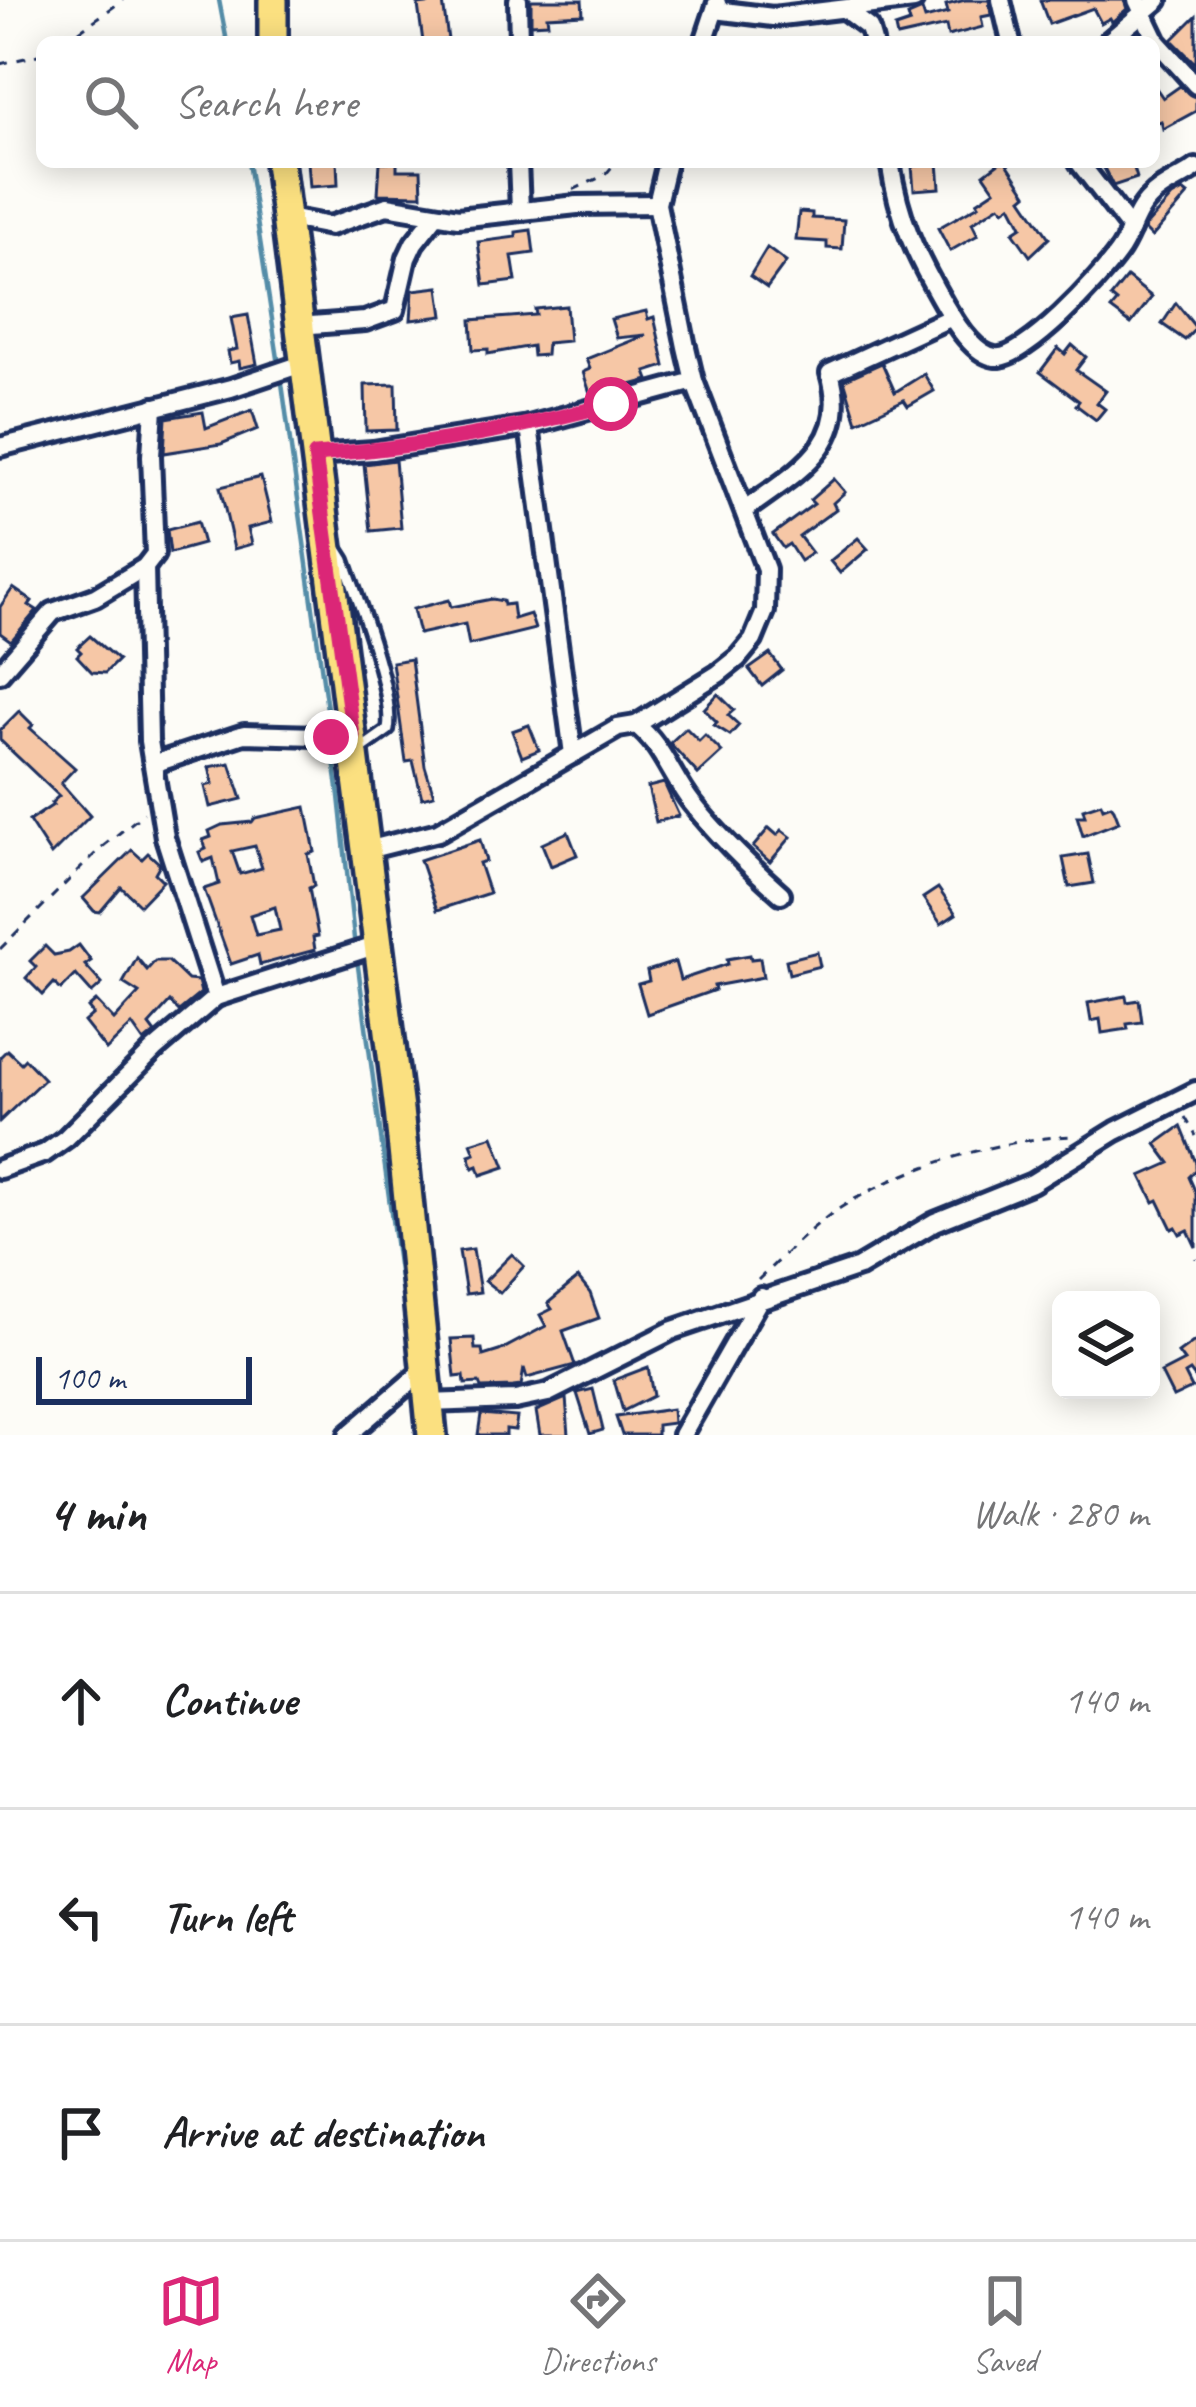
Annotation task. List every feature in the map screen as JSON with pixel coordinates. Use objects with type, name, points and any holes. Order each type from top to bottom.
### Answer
[{"type":"main road","points":[[273,0],[273,36]]},
{"type":"main road","points":[[280,168],[400,1110],[432,1435]]},
{"type":"street","points":[[518,0],[518,36]]},
{"type":"street","points":[[706,36],[717,5],[773,17],[914,0]]},
{"type":"street","points":[[1000,0],[1009,36]]},
{"type":"street","points":[[1113,36],[1139,7],[1158,0]]},
{"type":"street","points":[[1139,7],[1154,36]]},
{"type":"street","points":[[844,9],[868,28],[871,36]]},
{"type":"street","points":[[1160,45],[1196,85]]},
{"type":"street","points":[[518,168],[520,210]]},
{"type":"street","points":[[367,850],[438,832],[618,728],[636,725],[718,674],[753,640],[765,611],[766,569],[694,381],[657,204],[666,168]]},
{"type":"street","points":[[895,168],[898,212],[917,258],[952,317],[985,354],[1010,356],[1099,276],[1121,250],[1149,198],[1196,168]]},
{"type":"street","points":[[1084,168],[1130,229]]},
{"type":"street","points":[[284,217],[330,226],[387,206],[458,218],[520,210],[657,204]]},
{"type":"street","points":[[298,326],[364,320],[395,310],[407,258],[436,215]]},
{"type":"street","points":[[745,510],[818,452],[837,411],[830,373],[952,317]]},
{"type":"street","points":[[0,447],[302,364]]},
{"type":"street","points":[[315,455],[373,451],[529,426],[694,381]]},
{"type":"street","points":[[154,407],[155,546],[145,567],[153,764],[165,837],[216,997]]},
{"type":"street","points":[[529,426],[573,754]]},
{"type":"street","points":[[0,673],[53,612],[95,597],[145,567]]},
{"type":"street","points":[[636,725],[652,739],[688,799],[729,849],[781,894]]},
{"type":"street","points":[[572,731],[591,743]]},
{"type":"street","points":[[153,764],[244,734],[354,744]]},
{"type":"street","points":[[0,1169],[45,1153],[66,1138],[154,1050],[216,997],[378,945]]},
{"type":"street","points":[[427,1403],[514,1400],[548,1393],[757,1291],[859,1267],[935,1222],[1032,1183],[1196,1091]]},
{"type":"street","points":[[682,1435],[757,1291]]},
{"type":"street","points":[[348,1435],[424,1370]]},
{"type":"path","points":[[72,36],[123,0]]},
{"type":"path","points":[[0,64],[36,55]]},
{"type":"path","points":[[567,192],[611,168]]},
{"type":"path","points":[[0,949],[101,848],[159,800]]},
{"type":"path","points":[[1174,1100],[1196,1136]]},
{"type":"path","points":[[757,1291],[827,1217],[885,1182],[1010,1145],[1074,1136]]},
{"type":"building","points":[[531,0],[582,0],[583,14],[547,16],[548,23],[531,24]]},
{"type":"building","points":[[989,0],[991,15],[981,17],[983,27],[948,36],[946,26],[897,36],[895,28],[910,23],[908,16],[922,10],[925,19],[948,13],[946,5]]},
{"type":"building","points":[[1040,0],[1124,0],[1127,9],[1112,22],[1110,18],[1101,23],[1093,8],[1049,24]]},
{"type":"building","points":[[443,2],[447,36],[422,36],[418,5]]},
{"type":"building","points":[[1196,16],[1196,64],[1172,40]]},
{"type":"building","points":[[1180,86],[1196,97],[1196,111],[1163,129],[1160,94],[1163,98]]},
{"type":"building","points":[[308,168],[337,168],[338,185],[310,187]]},
{"type":"building","points":[[380,168],[421,170],[422,195],[378,194]]},
{"type":"building","points":[[912,168],[938,168],[940,188],[914,190]]},
{"type":"building","points":[[992,168],[1010,168],[1027,194],[1022,198],[1049,238],[1030,256],[1013,232],[1022,226],[1011,205],[1004,210],[1000,205],[972,223],[978,235],[950,251],[938,228],[979,205],[995,190],[984,174]]},
{"type":"building","points":[[1104,168],[1134,168],[1137,178],[1113,186]]},
{"type":"building","points":[[1183,191],[1188,195],[1152,237],[1146,226]]},
{"type":"building","points":[[799,212],[812,213],[812,218],[844,220],[842,249],[827,248],[827,242],[796,240]]},
{"type":"building","points":[[531,230],[534,253],[512,256],[516,281],[484,285],[478,242]]},
{"type":"building","points":[[767,248],[786,262],[767,288],[750,276]]},
{"type":"building","points":[[1127,277],[1152,297],[1131,324],[1111,309],[1117,302],[1111,297]]},
{"type":"building","points":[[439,287],[443,316],[411,320],[413,290]]},
{"type":"building","points":[[1176,303],[1196,328],[1185,340],[1162,324]]},
{"type":"building","points":[[566,306],[569,341],[547,343],[546,355],[533,356],[532,346],[488,354],[488,349],[473,350],[471,320],[536,315],[535,309]]},
{"type":"building","points":[[646,311],[648,319],[654,317],[665,366],[646,372],[649,380],[591,396],[583,372],[590,369],[586,359],[646,335],[617,338],[611,319]]},
{"type":"building","points":[[248,315],[257,364],[240,368],[239,361],[230,363],[228,351],[237,349],[231,318]]},
{"type":"building","points":[[1072,345],[1086,357],[1076,370],[1106,391],[1097,403],[1105,409],[1096,420],[1040,372],[1058,348],[1065,354]]},
{"type":"building","points":[[882,363],[895,392],[924,374],[934,391],[908,406],[904,400],[857,422],[844,380]]},
{"type":"building","points":[[396,384],[397,430],[366,431],[365,385]]},
{"type":"building","points":[[252,410],[258,429],[221,444],[164,453],[166,418],[203,412],[206,428]]},
{"type":"building","points":[[395,460],[401,528],[371,531],[364,464]]},
{"type":"building","points":[[261,477],[272,522],[248,528],[252,544],[234,549],[220,487]]},
{"type":"building","points":[[834,479],[845,492],[833,503],[836,509],[799,536],[812,553],[800,561],[789,544],[783,548],[773,534],[814,504],[810,500]]},
{"type":"building","points":[[197,522],[203,544],[170,553],[167,530]]},
{"type":"building","points":[[858,538],[868,549],[840,573],[830,561]]},
{"type":"building","points":[[13,588],[37,610],[11,641],[0,633],[0,607]]},
{"type":"building","points":[[492,599],[512,604],[514,619],[530,614],[535,629],[469,645],[465,624],[419,634],[413,609],[449,600],[451,607]]},
{"type":"building","points":[[90,636],[118,660],[105,673],[92,672],[77,656],[81,652],[77,648]]},
{"type":"building","points":[[770,654],[782,670],[762,686],[749,669]]},
{"type":"building","points":[[411,659],[425,766],[434,795],[422,798],[413,761],[406,762],[392,662]]},
{"type":"building","points":[[718,694],[734,710],[728,715],[739,725],[730,735],[714,725],[717,722],[704,709]]},
{"type":"building","points":[[19,711],[33,725],[30,728],[75,768],[61,783],[90,816],[51,855],[29,821],[59,796],[0,740],[0,730]]},
{"type":"building","points":[[529,725],[539,750],[522,757],[512,731]]},
{"type":"building","points":[[686,728],[699,741],[705,735],[722,752],[698,774],[670,743]]},
{"type":"building","points":[[230,763],[242,799],[210,807],[205,786],[213,784],[209,767]]},
{"type":"building","points":[[664,783],[679,816],[656,822],[648,787]]},
{"type":"building","points":[[1101,803],[1103,808],[1111,805],[1119,822],[1083,836],[1077,816],[1085,816],[1083,809]]},
{"type":"building","points":[[306,807],[315,852],[308,854],[314,886],[309,888],[318,936],[313,937],[315,950],[260,965],[258,955],[231,964],[204,889],[219,884],[213,858],[203,862],[199,852],[206,849],[203,840],[211,837],[209,831]],"holes":[[[255,846],[262,868],[240,874],[232,851]],[[275,907],[280,930],[256,935],[250,915]]]},
{"type":"building","points":[[769,828],[791,837],[770,862],[753,847]]},
{"type":"building","points":[[568,832],[577,855],[551,866],[542,844]]},
{"type":"building","points":[[480,840],[486,861],[479,863],[489,893],[437,910],[420,860]]},
{"type":"building","points":[[132,850],[142,859],[148,853],[160,864],[155,873],[163,881],[140,905],[121,887],[100,912],[94,911],[83,898]]},
{"type":"building","points":[[1088,854],[1094,883],[1069,887],[1063,858]]},
{"type":"building","points":[[938,888],[956,914],[941,924],[923,898]]},
{"type":"building","points":[[79,945],[91,961],[85,965],[102,984],[92,993],[76,975],[61,990],[54,983],[43,995],[26,978],[36,967],[30,961],[45,946],[54,955]]},
{"type":"building","points":[[817,952],[820,966],[789,974],[786,960]]},
{"type":"building","points":[[137,958],[147,970],[155,961],[168,961],[188,980],[198,981],[201,993],[179,1011],[170,1002],[149,1025],[155,1033],[144,1042],[132,1025],[106,1050],[84,1022],[93,1014],[88,1008],[96,1001],[114,1020],[139,993],[123,983]]},
{"type":"building","points":[[760,958],[763,977],[714,986],[715,990],[647,1014],[638,984],[649,981],[647,971],[675,962],[680,980],[728,964],[727,959]]},
{"type":"building","points":[[1126,996],[1127,1002],[1139,1000],[1142,1022],[1102,1033],[1100,1019],[1091,1021],[1088,1003]]},
{"type":"building","points":[[7,1050],[21,1063],[25,1059],[44,1079],[0,1121],[0,1057]]},
{"type":"building","points":[[1181,1126],[1196,1163],[1189,1177],[1196,1193],[1196,1247],[1188,1230],[1180,1234],[1176,1227],[1172,1229],[1141,1176],[1170,1163],[1156,1144]]},
{"type":"building","points":[[493,1136],[505,1167],[481,1175],[478,1166],[473,1168],[471,1143]]},
{"type":"building","points":[[473,1249],[480,1292],[466,1294],[459,1251]]},
{"type":"building","points":[[512,1254],[524,1266],[500,1293],[485,1281]]},
{"type":"building","points":[[578,1278],[590,1293],[599,1318],[563,1331],[575,1365],[527,1378],[524,1368],[521,1386],[513,1387],[481,1388],[479,1383],[465,1384],[464,1376],[455,1377],[451,1339],[474,1338],[475,1349],[482,1349],[483,1356],[499,1351],[546,1326],[540,1315],[552,1309],[548,1303]]},
{"type":"building","points":[[1196,1340],[1196,1379],[1190,1371],[1185,1374],[1192,1388],[1173,1397],[1161,1373],[1184,1361],[1178,1353]]},
{"type":"building","points":[[648,1367],[653,1396],[623,1411],[614,1380]]},
{"type":"building","points":[[593,1389],[603,1430],[590,1434],[577,1393]]},
{"type":"building","points":[[566,1398],[569,1435],[540,1435],[536,1411]]},
{"type":"building","points":[[672,1409],[673,1423],[657,1425],[657,1435],[622,1435],[616,1417]]},
{"type":"building","points":[[481,1414],[517,1417],[515,1430],[506,1429],[506,1435],[478,1435]]},
{"type":"waterway","points":[[219,0],[226,36]]},
{"type":"waterway","points":[[249,168],[279,365]]},
{"type":"waterway","points":[[281,376],[339,796],[355,948]]},
{"type":"waterway","points":[[357,959],[409,1346]]},
{"type":"route","points":[[331,737],[353,736],[315,455],[373,451],[529,426],[611,404]]}]
